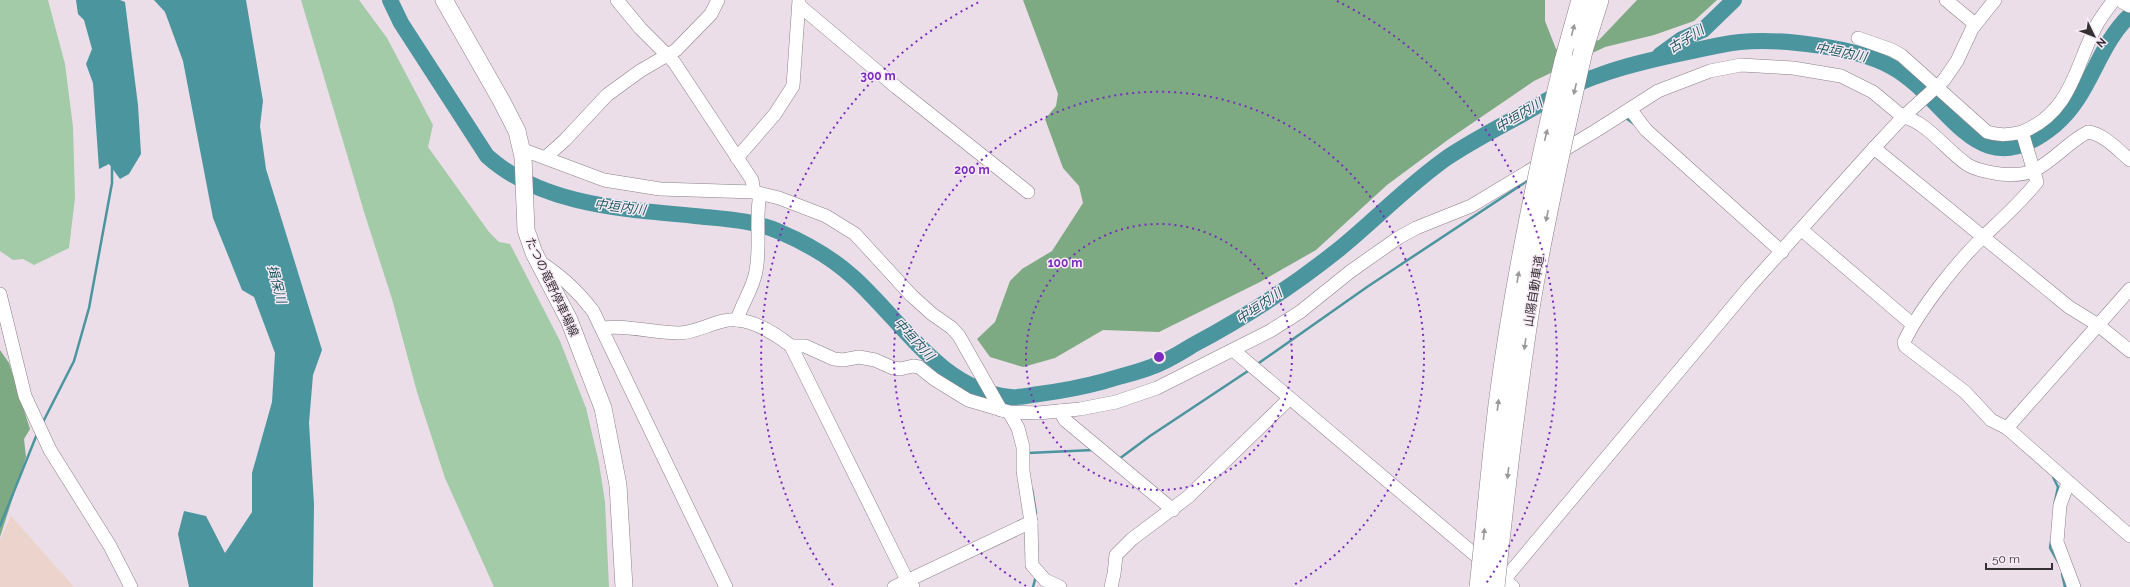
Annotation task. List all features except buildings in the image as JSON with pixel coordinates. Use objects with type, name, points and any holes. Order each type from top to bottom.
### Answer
[{"type":"highway","name":"山陽自動車道","points":[[1479,587],[1500,396],[1514,300],[1543,148],[1564,61],[1581,0]]},
{"type":"highway","name":"山陽自動車道","points":[[1506,586],[1508,470],[1531,302],[1546,221],[1583,51],[1599,0]]},
{"type":"main road","name":"たつの竜野停車場線","points":[[444,0],[517,131],[522,153],[523,204],[526,230],[538,261],[569,320],[603,408],[618,485],[624,587]]},
{"type":"main road","points":[[2123,0],[2130,4]]},
{"type":"street","points":[[617,0],[640,28],[669,56],[752,180],[758,195],[759,246],[756,271],[752,286],[737,320]]},
{"type":"street","points":[[546,157],[565,140],[607,95],[640,71],[669,56],[711,14],[718,0]]},
{"type":"street","points":[[1946,0],[1975,24]]},
{"type":"street","points":[[1233,350],[1506,586],[1750,286],[1802,230],[1874,148],[1936,88],[1957,61],[1975,24],[1995,0]]},
{"type":"street","points":[[1858,38],[1892,50],[1913,64],[1936,88],[1987,132],[1998,135],[2022,134],[2044,120],[2067,94],[2079,70],[2096,26],[2114,0]]},
{"type":"street","points":[[737,158],[775,114],[793,86],[800,3]]},
{"type":"street","points":[[800,3],[896,87],[1028,192]]},
{"type":"street","points":[[791,346],[805,346],[834,359],[843,360],[859,358],[875,360],[893,368],[900,369],[912,366],[919,367],[934,379],[968,400],[1003,409],[1060,411],[1080,409],[1140,395],[1181,377],[1290,319],[1351,270],[1398,238],[1416,228],[1471,206],[1658,91],[1710,71],[1741,65],[1793,68],[1841,76],[1856,82],[1928,130],[1956,157],[1981,171],[2004,174],[2020,174],[2057,156],[2088,132],[2094,133],[2104,139],[2130,160]]},
{"type":"street","points":[[1630,109],[1646,130],[1782,252]]},
{"type":"street","points":[[2022,134],[2037,182],[2011,212],[1982,238],[1954,270],[1912,324],[1904,342],[1905,346],[1965,392],[1991,420],[2007,428],[2130,536]]},
{"type":"street","points":[[1874,148],[1982,238],[2069,307],[2098,325],[2130,350]]},
{"type":"street","points":[[522,153],[546,157],[590,176],[626,185],[660,189],[758,195],[779,198],[826,216],[855,234],[911,295],[932,314],[952,328],[1003,409],[1018,428],[1023,447],[1023,471],[1031,522],[1032,565],[1037,572],[1060,587]]},
{"type":"street","points":[[1802,230],[1912,324]]},
{"type":"street","points":[[538,261],[558,273],[579,292],[593,311],[726,587]]},
{"type":"street","points":[[2007,428],[2130,289]]},
{"type":"street","points":[[0,294],[6,334],[25,396],[50,450],[110,546],[130,587]]},
{"type":"street","points":[[602,329],[606,327],[681,333],[728,320],[737,320],[778,336],[791,346],[911,583]]},
{"type":"street","points":[[1110,587],[1114,574],[1116,555],[1132,539],[1173,510],[1219,469],[1289,399]]},
{"type":"street","points":[[1060,411],[1065,420],[1173,510]]},
{"type":"street","points":[[2068,483],[2060,505],[2057,542],[2074,587]]},
{"type":"street","points":[[894,587],[911,583],[1031,522]]},
{"type":"shaded area","points":[[11,516],[74,587],[0,587],[0,540]]},
{"type":"green space","points":[[0,0],[48,0],[65,64],[73,127],[75,198],[69,248],[34,265],[23,259],[13,260],[0,251]]},
{"type":"green space","points":[[301,0],[359,0],[387,38],[433,125],[428,147],[489,232],[499,242],[510,244],[560,341],[586,408],[599,463],[605,502],[609,587],[494,587],[445,478],[417,392],[392,299],[365,215]]},
{"type":"green space","points":[[1023,0],[1545,0],[1545,21],[1556,49],[1599,40],[1637,0],[1717,0],[1694,21],[1654,35],[1605,47],[1534,81],[1449,139],[1387,185],[1316,250],[1260,282],[1159,332],[1103,330],[1055,358],[1023,367],[990,357],[977,339],[995,322],[1010,281],[1022,269],[1052,251],[1083,203],[1079,186],[1063,168],[1045,119],[1056,106],[1058,94]]},
{"type":"green space","points":[[0,350],[9,363],[30,429],[24,439],[26,457],[0,537]]},
{"type":"water","points":[[76,0],[120,0],[125,2],[138,105],[141,154],[129,174],[120,179],[109,164],[99,169],[93,83],[86,64],[92,49],[84,20],[78,14]]},
{"type":"water","name":"揖保川","points":[[154,0],[246,0],[263,101],[260,126],[266,169],[322,350],[313,375],[309,423],[314,504],[313,587],[189,587],[178,534],[184,511],[206,516],[225,553],[252,512],[252,473],[272,402],[275,353],[254,297],[242,290],[213,218],[183,61],[165,12]]},
{"type":"waterway","name":"中垣内川","points":[[390,0],[401,23],[487,156],[509,173],[533,185],[559,195],[585,202],[640,211],[749,222],[790,236],[809,246],[845,270],[870,294],[905,332],[942,367],[963,381],[985,392],[1010,397],[1021,397],[1081,387],[1162,363],[1231,324],[1286,289],[1352,239],[1419,179],[1448,157],[1475,140],[1560,93],[1610,71],[1719,45],[1740,42],[1775,41],[1817,45],[1838,49],[1875,59],[1890,66],[1912,81],[1966,133],[1984,144],[2004,148],[2027,143],[2055,125],[2067,113],[2086,85],[2109,41],[2130,15]]},
{"type":"waterway","name":"古子川","points":[[1660,55],[1682,39],[1703,30],[1734,0]]},
{"type":"waterway","points":[[1623,120],[1626,118],[1634,124]]},
{"type":"waterway","points":[[43,422],[74,361],[89,308],[112,183],[112,167]]},
{"type":"waterway","points":[[1256,365],[1367,287],[1530,179]]},
{"type":"waterway","points":[[1119,459],[1150,436],[1251,369]]},
{"type":"waterway","points":[[1013,397],[1017,408]]},
{"type":"waterway","points":[[0,526],[37,434]]},
{"type":"waterway","points":[[1028,453],[1093,450]]},
{"type":"waterway","points":[[2053,477],[2058,487],[2054,506]]},
{"type":"waterway","points":[[1032,489],[1036,513]]},
{"type":"waterway","points":[[2051,541],[2050,548],[2058,562]]},
{"type":"waterway","points":[[2062,574],[2065,587]]},
{"type":"waterway","points":[[1033,587],[1036,576]]}]
